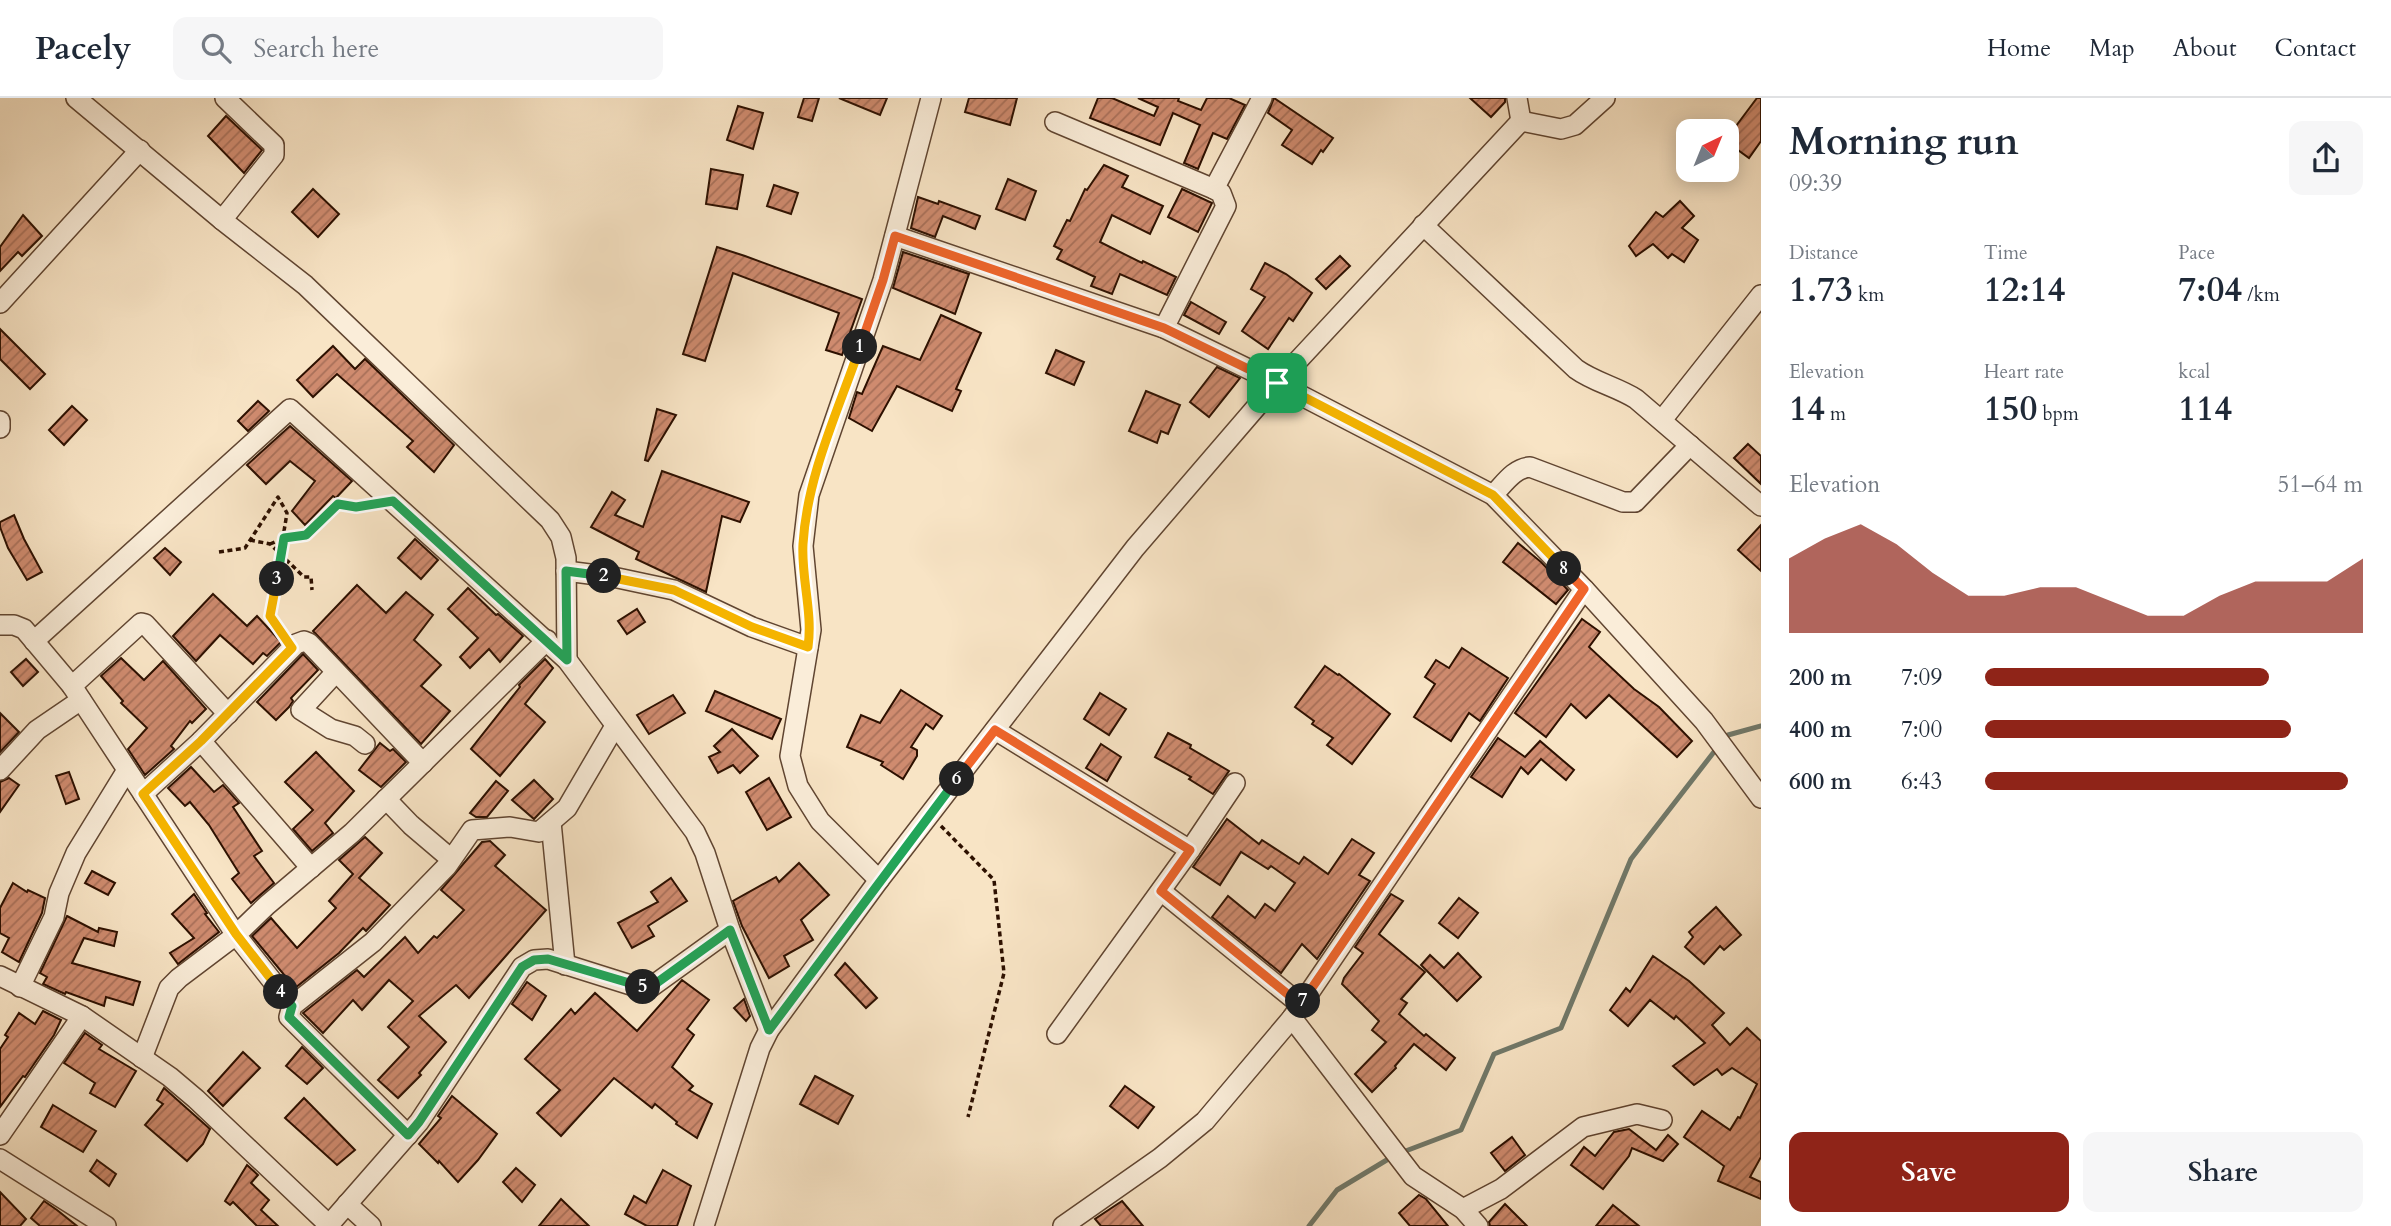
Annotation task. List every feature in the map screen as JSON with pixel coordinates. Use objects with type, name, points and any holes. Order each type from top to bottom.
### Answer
[{"type":"street","points":[[76,98],[323,301],[550,520],[561,537],[566,558],[567,660]]},
{"type":"street","points":[[222,220],[274,155],[275,150],[274,145],[225,98]]},
{"type":"street","points":[[879,880],[820,821],[798,786],[790,756],[811,630],[803,546],[809,495],[883,280],[931,98]]},
{"type":"street","points":[[1214,189],[1262,98]]},
{"type":"street","points":[[1517,98],[1521,121]]},
{"type":"street","points":[[1521,121],[1561,129],[1576,125],[1605,98]]},
{"type":"street","points":[[704,1226],[760,1048],[769,1030],[879,880],[1135,548],[1277,383],[1521,121]]},
{"type":"street","points":[[1055,122],[1221,193],[1226,206],[1164,328]]},
{"type":"street","points":[[0,303],[140,150]]},
{"type":"street","points":[[1423,225],[1576,369],[1587,377],[1636,399],[1761,506]]},
{"type":"street","points":[[895,236],[1164,328],[1277,383],[1493,495],[1584,589],[1704,722],[1761,798]]},
{"type":"street","points":[[1662,421],[1761,295]]},
{"type":"street","points":[[34,640],[290,409],[567,660],[695,832],[705,852],[730,930],[769,1030]]},
{"type":"street","points":[[0,421],[0,428]]},
{"type":"street","points":[[1493,495],[1516,471],[1530,467],[1623,502],[1635,502],[1690,445]]},
{"type":"street","points":[[566,571],[613,577],[674,590],[752,627],[808,647]]},
{"type":"street","points":[[1063,1226],[1160,1158],[1205,1121],[1296,1012],[1584,589]]},
{"type":"street","points":[[0,770],[37,730],[77,693],[141,623],[145,624],[228,714]]},
{"type":"street","points":[[0,625],[14,625],[24,629],[77,693],[236,934],[292,1006]]},
{"type":"street","points":[[142,1058],[169,988],[352,833],[547,640]]},
{"type":"street","points":[[143,794],[201,741],[292,648],[304,641],[309,643],[423,763]]},
{"type":"street","points":[[336,672],[301,710],[331,729],[355,736],[365,744]]},
{"type":"street","points":[[408,1135],[289,1017],[292,1006],[373,942],[447,866],[472,830],[510,827],[540,832],[567,808],[615,726]]},
{"type":"street","points":[[995,730],[1190,850]]},
{"type":"street","points":[[201,741],[311,868]]},
{"type":"street","points":[[20,987],[54,917],[59,892],[76,853],[127,770]]},
{"type":"street","points":[[1057,1034],[1190,850],[1234,783]]},
{"type":"street","points":[[386,799],[411,825],[451,859]]},
{"type":"street","points":[[551,822],[565,965]]},
{"type":"street","points":[[1161,891],[1296,1012],[1373,1125],[1413,1175],[1463,1209],[1478,1226]]},
{"type":"street","points":[[0,976],[82,1016],[142,1058],[196,1100],[329,1226],[419,1122],[522,967],[534,960],[548,959],[637,987],[651,987],[730,930]]},
{"type":"street","points":[[0,1135],[82,1016]]},
{"type":"street","points":[[1463,1209],[1501,1189],[1583,1127],[1637,1114],[1662,1120]]},
{"type":"street","points":[[0,1159],[106,1226]]},
{"type":"street","points":[[347,1204],[371,1226]]},
{"type":"path","points":[[219,552],[245,548],[278,497],[287,513],[270,616],[292,648]]},
{"type":"path","points":[[270,544],[284,538],[306,535],[338,504],[356,507],[393,501]]},
{"type":"path","points":[[250,540],[270,544],[304,577],[311,578],[313,590]]},
{"type":"path","points":[[930,815],[994,880],[1004,973],[968,1117]]},
{"type":"building","points":[[804,98],[819,98],[812,121],[798,117]]},
{"type":"building","points":[[839,98],[887,98],[880,115]]},
{"type":"building","points":[[969,98],[1017,98],[1010,125],[965,112]]},
{"type":"building","points":[[1098,98],[1112,98],[1154,116],[1158,107],[1138,98],[1179,98],[1178,101],[1201,110],[1207,98],[1229,98],[1245,105],[1227,139],[1213,133],[1198,169],[1184,163],[1200,125],[1173,113],[1160,145],[1090,118]]},
{"type":"building","points":[[1274,98],[1333,138],[1312,164],[1282,145],[1292,130],[1268,113]]},
{"type":"building","points":[[1470,98],[1505,98],[1505,102],[1491,117]]},
{"type":"building","points":[[1757,98],[1761,98],[1761,141],[1749,158],[1740,151],[1740,121]]},
{"type":"building","points":[[738,106],[763,113],[753,149],[727,140]]},
{"type":"building","points":[[226,116],[262,150],[244,173],[208,136]]},
{"type":"building","points":[[1104,165],[1128,176],[1122,187],[1163,206],[1150,234],[1112,215],[1100,242],[1176,277],[1167,295],[1120,274],[1112,294],[1091,286],[1095,277],[1057,259],[1062,250],[1054,246],[1067,220],[1070,221],[1085,189],[1087,190]]},
{"type":"building","points":[[711,169],[743,175],[737,209],[706,204]]},
{"type":"building","points":[[1008,179],[1036,191],[1025,220],[996,209]]},
{"type":"building","points":[[774,185],[798,193],[791,214],[767,206]]},
{"type":"building","points":[[313,189],[339,214],[318,237],[292,212]]},
{"type":"building","points":[[1182,189],[1212,203],[1198,232],[1168,217]]},
{"type":"building","points":[[918,197],[938,204],[939,201],[980,216],[975,229],[943,216],[935,237],[911,228]]},
{"type":"building","points":[[1680,201],[1694,216],[1682,228],[1698,240],[1684,262],[1672,254],[1668,258],[1653,244],[1636,256],[1629,246],[1656,212],[1663,217]]},
{"type":"building","points":[[23,215],[42,236],[22,256],[18,252],[0,271],[0,247]]},
{"type":"building","points":[[717,247],[862,299],[842,355],[826,350],[839,313],[733,273],[705,361],[683,354]]},
{"type":"building","points":[[903,252],[969,274],[955,314],[893,288]]},
{"type":"building","points":[[1340,256],[1350,266],[1326,289],[1316,279]]},
{"type":"building","points":[[1265,263],[1312,293],[1293,321],[1289,318],[1268,349],[1242,331],[1265,297],[1251,289]]},
{"type":"building","points":[[1191,302],[1226,322],[1219,334],[1184,315]]},
{"type":"building","points":[[941,315],[981,333],[956,389],[961,391],[952,411],[897,386],[872,431],[849,418],[857,392],[862,394],[883,346],[920,360]]},
{"type":"building","points":[[0,329],[45,374],[30,389],[0,359]]},
{"type":"building","points":[[333,346],[355,369],[365,359],[454,445],[434,472],[407,447],[413,441],[337,374],[313,397],[297,380]]},
{"type":"building","points":[[1056,350],[1084,362],[1074,385],[1046,373]]},
{"type":"building","points":[[1217,367],[1240,378],[1209,417],[1190,402]]},
{"type":"building","points":[[1146,391],[1180,405],[1168,434],[1161,431],[1157,443],[1129,431]]},
{"type":"building","points":[[258,401],[269,411],[248,431],[238,421]]},
{"type":"building","points":[[72,406],[87,420],[64,445],[49,430]]},
{"type":"building","points":[[657,409],[676,415],[648,461],[645,460]]},
{"type":"building","points":[[290,426],[352,481],[305,525],[292,511],[315,481],[290,461],[266,484],[247,465]]},
{"type":"building","points":[[1748,444],[1761,456],[1761,484],[1734,458]]},
{"type":"building","points":[[662,471],[749,502],[740,522],[722,516],[706,592],[636,559],[639,552],[591,527],[612,492],[625,500],[615,515],[643,527]]},
{"type":"building","points":[[14,515],[42,572],[27,580],[8,548],[0,527],[0,522]]},
{"type":"building","points":[[1761,525],[1761,571],[1738,550]]},
{"type":"building","points":[[415,539],[438,560],[421,579],[398,558]]},
{"type":"building","points":[[1518,543],[1568,590],[1556,604],[1503,562]]},
{"type":"building","points":[[165,548],[181,562],[170,575],[154,558]]},
{"type":"building","points":[[357,585],[386,613],[406,592],[433,615],[414,640],[441,665],[421,686],[450,711],[421,744],[313,631]]},
{"type":"building","points":[[468,588],[523,636],[500,662],[489,649],[470,668],[460,657],[478,638],[448,609]]},
{"type":"building","points":[[213,594],[247,626],[257,616],[281,642],[267,656],[263,653],[253,664],[220,635],[196,661],[173,636]]},
{"type":"building","points":[[637,609],[645,622],[627,634],[618,621]]},
{"type":"building","points":[[1582,619],[1600,632],[1589,647],[1634,689],[1659,707],[1692,741],[1677,757],[1609,695],[1586,718],[1571,704],[1546,737],[1515,713]]},
{"type":"building","points":[[1462,648],[1508,678],[1480,721],[1469,713],[1451,741],[1414,717],[1435,684],[1425,677],[1436,660],[1449,668]]},
{"type":"building","points":[[303,654],[318,670],[291,698],[293,701],[289,707],[276,720],[257,702]]},
{"type":"building","points":[[121,658],[144,680],[163,661],[206,709],[192,723],[190,721],[171,746],[174,749],[145,775],[128,749],[147,728],[121,703],[123,701],[101,676]]},
{"type":"building","points":[[26,659],[38,672],[23,686],[11,672]]},
{"type":"building","points":[[545,659],[553,668],[525,704],[545,722],[500,776],[471,749],[519,685]]},
{"type":"building","points":[[1325,666],[1390,714],[1352,764],[1327,745],[1333,738],[1312,724],[1314,721],[1295,707]]},
{"type":"building","points":[[901,690],[942,716],[933,729],[926,724],[911,747],[917,750],[917,756],[903,779],[881,765],[883,762],[847,747],[861,715],[880,723]]},
{"type":"building","points":[[715,691],[781,719],[772,739],[706,711]]},
{"type":"building","points":[[1100,693],[1126,709],[1109,735],[1084,719]]},
{"type":"building","points":[[673,695],[685,713],[649,734],[637,715]]},
{"type":"building","points":[[0,713],[19,732],[0,752]]},
{"type":"building","points":[[732,729],[758,756],[740,773],[733,765],[718,773],[709,757],[720,752],[714,746]]},
{"type":"building","points":[[1168,733],[1229,771],[1213,794],[1189,779],[1191,777],[1155,757]]},
{"type":"building","points":[[1498,738],[1525,757],[1540,741],[1574,770],[1566,780],[1541,759],[1528,774],[1521,767],[1502,797],[1471,777]]},
{"type":"building","points":[[380,743],[390,751],[393,749],[406,762],[381,787],[359,770]]},
{"type":"building","points":[[1101,744],[1121,757],[1107,781],[1086,768]]},
{"type":"building","points":[[316,752],[354,791],[325,823],[333,833],[312,851],[293,829],[313,810],[285,782]]},
{"type":"building","points":[[191,767],[214,792],[223,785],[239,803],[233,807],[262,851],[254,856],[274,883],[251,903],[232,879],[239,873],[209,825],[190,802],[185,806],[168,788]]},
{"type":"building","points":[[69,772],[79,799],[66,804],[56,776]]},
{"type":"building","points":[[9,778],[19,785],[0,812],[0,782]]},
{"type":"building","points":[[769,778],[791,817],[767,830],[746,792]]},
{"type":"building","points":[[534,780],[553,799],[534,819],[512,800]]},
{"type":"building","points":[[496,781],[508,791],[487,817],[476,817],[470,813]]},
{"type":"building","points":[[1227,819],[1259,844],[1262,840],[1299,864],[1304,857],[1328,874],[1352,839],[1374,853],[1359,875],[1370,881],[1317,959],[1302,944],[1281,973],[1212,917],[1228,896],[1255,918],[1265,904],[1275,911],[1295,883],[1271,866],[1268,869],[1241,852],[1220,885],[1193,867]]},
{"type":"building","points":[[365,837],[382,853],[359,878],[390,905],[366,931],[363,928],[339,953],[295,988],[252,936],[271,918],[297,948],[336,908],[329,901],[353,874],[339,860]]},
{"type":"building","points":[[490,841],[505,855],[495,866],[546,910],[469,998],[456,985],[419,1016],[446,1042],[419,1073],[421,1075],[398,1098],[378,1080],[409,1047],[388,1027],[413,1001],[389,980],[362,1010],[353,1000],[323,1033],[303,1013],[357,970],[364,977],[405,937],[418,953],[434,936],[437,938],[464,910],[441,890],[482,842]]},
{"type":"building","points":[[799,863],[829,895],[801,920],[813,940],[784,956],[789,966],[769,978],[742,926],[733,901],[776,877],[779,882]]},
{"type":"building","points":[[92,871],[115,883],[108,895],[85,883]]},
{"type":"building","points":[[671,878],[687,901],[648,926],[654,936],[632,948],[618,923],[658,902],[651,892]]},
{"type":"building","points":[[13,883],[27,892],[28,890],[45,898],[42,913],[19,962],[2,952],[9,938],[0,933],[0,908]]},
{"type":"building","points":[[194,894],[219,932],[178,964],[170,953],[194,938],[172,914]]},
{"type":"building","points":[[1391,894],[1403,901],[1379,934],[1425,972],[1401,999],[1407,1003],[1399,1014],[1455,1058],[1446,1070],[1414,1044],[1396,1068],[1372,1092],[1355,1074],[1386,1042],[1372,1030],[1379,1021],[1342,984],[1363,953],[1355,947]]},
{"type":"building","points":[[1459,898],[1478,913],[1458,938],[1439,923]]},
{"type":"building","points":[[1716,907],[1741,935],[1724,950],[1720,946],[1704,964],[1685,947],[1693,937],[1689,932]]},
{"type":"building","points":[[67,916],[98,932],[99,928],[117,932],[114,946],[84,938],[72,963],[140,982],[133,1005],[106,997],[104,1006],[43,984],[47,977],[40,973]]},
{"type":"building","points":[[1458,953],[1481,977],[1457,1001],[1421,965],[1430,955],[1444,968]]},
{"type":"building","points":[[1653,956],[1689,981],[1724,1013],[1712,1025],[1730,1045],[1747,1028],[1761,1041],[1761,1157],[1750,1177],[1761,1182],[1761,1199],[1718,1181],[1724,1166],[1684,1137],[1702,1111],[1730,1130],[1738,1117],[1740,1118],[1757,1084],[1732,1068],[1722,1075],[1717,1069],[1694,1085],[1673,1066],[1705,1043],[1676,1016],[1674,1019],[1650,1000],[1628,1026],[1610,1010],[1626,988],[1630,992]]},
{"type":"building","points":[[845,963],[877,998],[866,1008],[835,975]]},
{"type":"building","points":[[682,980],[709,1000],[687,1029],[694,1035],[672,1067],[693,1086],[689,1090],[712,1104],[697,1138],[676,1124],[677,1122],[655,1104],[652,1108],[614,1078],[561,1136],[537,1113],[560,1090],[525,1059],[571,1009],[575,1014],[595,993],[637,1031]]},
{"type":"building","points":[[527,982],[546,996],[532,1020],[512,1004]]},
{"type":"building","points":[[744,999],[750,1016],[746,1021],[734,1008]]},
{"type":"building","points":[[43,1011],[61,1020],[25,1077],[23,1076],[0,1107],[0,1049],[8,1037],[5,1035],[19,1013],[35,1024]]},
{"type":"building","points":[[85,1033],[102,1045],[99,1049],[136,1071],[115,1107],[90,1093],[95,1083],[64,1063]]},
{"type":"building","points":[[302,1047],[323,1068],[307,1084],[286,1066]]},
{"type":"building","points":[[243,1052],[260,1068],[223,1106],[208,1091]]},
{"type":"building","points":[[815,1076],[853,1096],[838,1124],[800,1104]]},
{"type":"building","points":[[1125,1086],[1154,1107],[1138,1128],[1110,1106]]},
{"type":"building","points":[[164,1088],[210,1129],[203,1144],[187,1161],[145,1125],[163,1104],[157,1100]]},
{"type":"building","points":[[452,1096],[497,1134],[458,1182],[419,1144],[441,1118],[438,1116]]},
{"type":"building","points":[[304,1098],[355,1150],[337,1165],[285,1118]]},
{"type":"building","points":[[53,1105],[96,1131],[83,1152],[41,1127]]},
{"type":"building","points":[[1629,1129],[1656,1150],[1668,1135],[1678,1144],[1663,1161],[1632,1148],[1629,1156],[1603,1189],[1571,1165],[1584,1147],[1595,1156],[1614,1132]]},
{"type":"building","points":[[1512,1137],[1525,1155],[1505,1171],[1491,1153]]},
{"type":"building","points":[[97,1160],[116,1174],[109,1186],[90,1171]]},
{"type":"building","points":[[247,1165],[258,1175],[251,1183],[269,1200],[261,1210],[278,1226],[257,1226],[233,1202],[230,1205],[225,1201]]},
{"type":"building","points":[[516,1168],[535,1185],[522,1202],[503,1182]]},
{"type":"building","points":[[663,1170],[691,1186],[677,1226],[647,1226],[625,1214],[634,1196],[646,1203]]},
{"type":"building","points":[[0,1192],[26,1219],[20,1226],[0,1226]]},
{"type":"building","points":[[1419,1195],[1426,1199],[1448,1226],[1410,1226],[1399,1213]]},
{"type":"building","points":[[561,1199],[589,1226],[539,1226]]},
{"type":"building","points":[[44,1201],[77,1226],[40,1226],[31,1218]]},
{"type":"building","points":[[1122,1201],[1143,1226],[1101,1226],[1095,1219]]},
{"type":"building","points":[[1505,1204],[1527,1226],[1490,1226],[1489,1222]]},
{"type":"building","points":[[1613,1205],[1639,1226],[1596,1226]]},
{"type":"waterway","points":[[1723,740],[1728,735],[1761,726]]},
{"type":"waterway","points":[[1309,1226],[1337,1190],[1395,1155],[1461,1130],[1494,1054],[1561,1028],[1631,859],[1717,748]]},
{"type":"route","points":[[895,236],[1164,328],[1277,383],[1493,495],[1584,589],[1301,1005],[1161,891],[1190,850],[995,730],[879,880],[769,1030],[730,930],[651,987],[637,987],[548,959],[534,960],[522,967],[408,1135],[289,1017],[292,1006],[236,934],[143,794],[201,741],[292,648],[270,616],[284,538],[306,535],[338,504],[356,507],[393,501],[567,660],[566,571],[613,577],[674,590],[752,627],[808,647],[811,630],[803,546],[809,495],[883,280],[895,236]]}]
